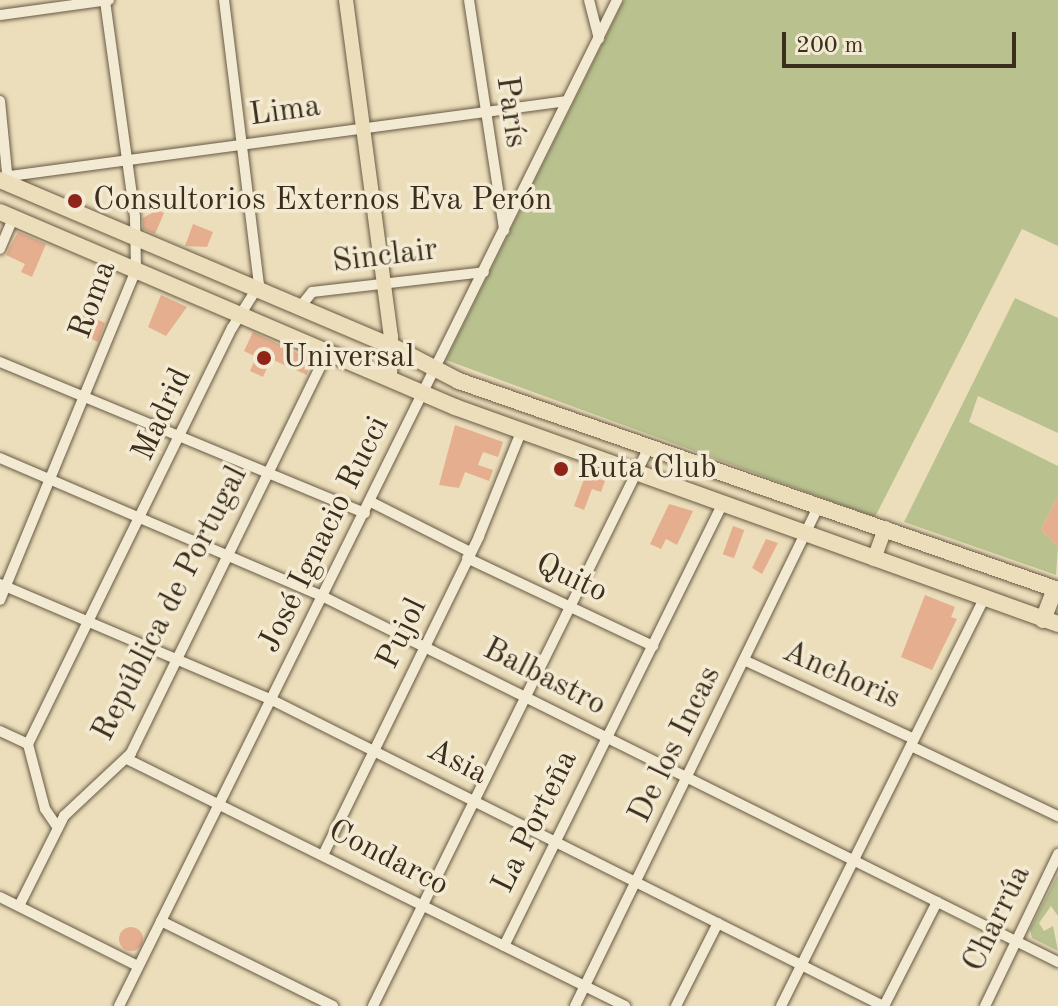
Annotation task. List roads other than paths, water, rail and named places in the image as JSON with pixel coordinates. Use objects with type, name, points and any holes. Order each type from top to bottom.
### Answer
[{"type":"highway","points":[[6,180],[137,241],[392,346],[434,370],[647,451],[819,505],[1057,590],[1051,622],[983,601],[810,531],[637,475],[423,394],[6,215]]},
{"type":"main road","points":[[346,0],[392,346],[390,378]]},
{"type":"main road","points":[[874,559],[885,528]]},
{"type":"street","name":"Roma","points":[[0,600],[3,585],[51,480],[136,270],[137,241],[105,0]]},
{"type":"street","points":[[0,15],[111,0]]},
{"type":"street","points":[[224,0],[244,144],[257,288]]},
{"type":"street","name":"París","points":[[469,0],[483,113],[504,230]]},
{"type":"street","points":[[589,0],[599,39]]},
{"type":"street","name":"José Ignacio Rucci","points":[[119,1006],[617,0]]},
{"type":"street","points":[[0,101],[6,180]]},
{"type":"street","name":"Lima","points":[[6,180],[126,160],[567,101]]},
{"type":"street","points":[[0,249],[6,215]]},
{"type":"street","name":"Sinclair","points":[[300,307],[312,292],[484,272]]},
{"type":"street","name":"Madrid","points":[[28,744],[182,439],[239,313],[257,288]]},
{"type":"street","name":"República de Portugal","points":[[19,906],[58,828],[72,807],[127,759],[179,660],[328,351]]},
{"type":"street","points":[[0,362],[365,513]]},
{"type":"street","name":"Pujol","points":[[323,855],[426,648],[521,432]]},
{"type":"street","points":[[373,1006],[647,451]]},
{"type":"street","name":"Balbastro","points":[[0,458],[324,597],[1058,962]]},
{"type":"street","name":"Quito","points":[[371,502],[468,555],[653,646]]},
{"type":"street","name":"La Porteña","points":[[504,946],[722,505]]},
{"type":"street","name":"De los Incas","points":[[575,1006],[810,531],[819,505]]},
{"type":"street","name":"Asia","points":[[3,585],[272,700],[884,1006]]},
{"type":"street","points":[[781,1006],[983,601]]},
{"type":"street","name":"Anchoris","points":[[746,661],[1058,816]]},
{"type":"street","points":[[0,731],[28,744],[45,809],[58,828]]},
{"type":"street","name":"Condarco","points":[[127,759],[625,1006]]},
{"type":"street","name":"Charrúa","points":[[985,1006],[1058,854]]},
{"type":"street","points":[[0,897],[138,966]]},
{"type":"street","points":[[884,1006],[937,902]]},
{"type":"street","points":[[161,921],[333,1006]]},
{"type":"street","points":[[676,1006],[718,923]]},
{"type":"place","name":"Consultorios Externos Eva Perón","points":[[75,201]]},
{"type":"place","name":"Universal","points":[[264,358]]},
{"type":"place","name":"Ruta Club","points":[[561,469]]}]
